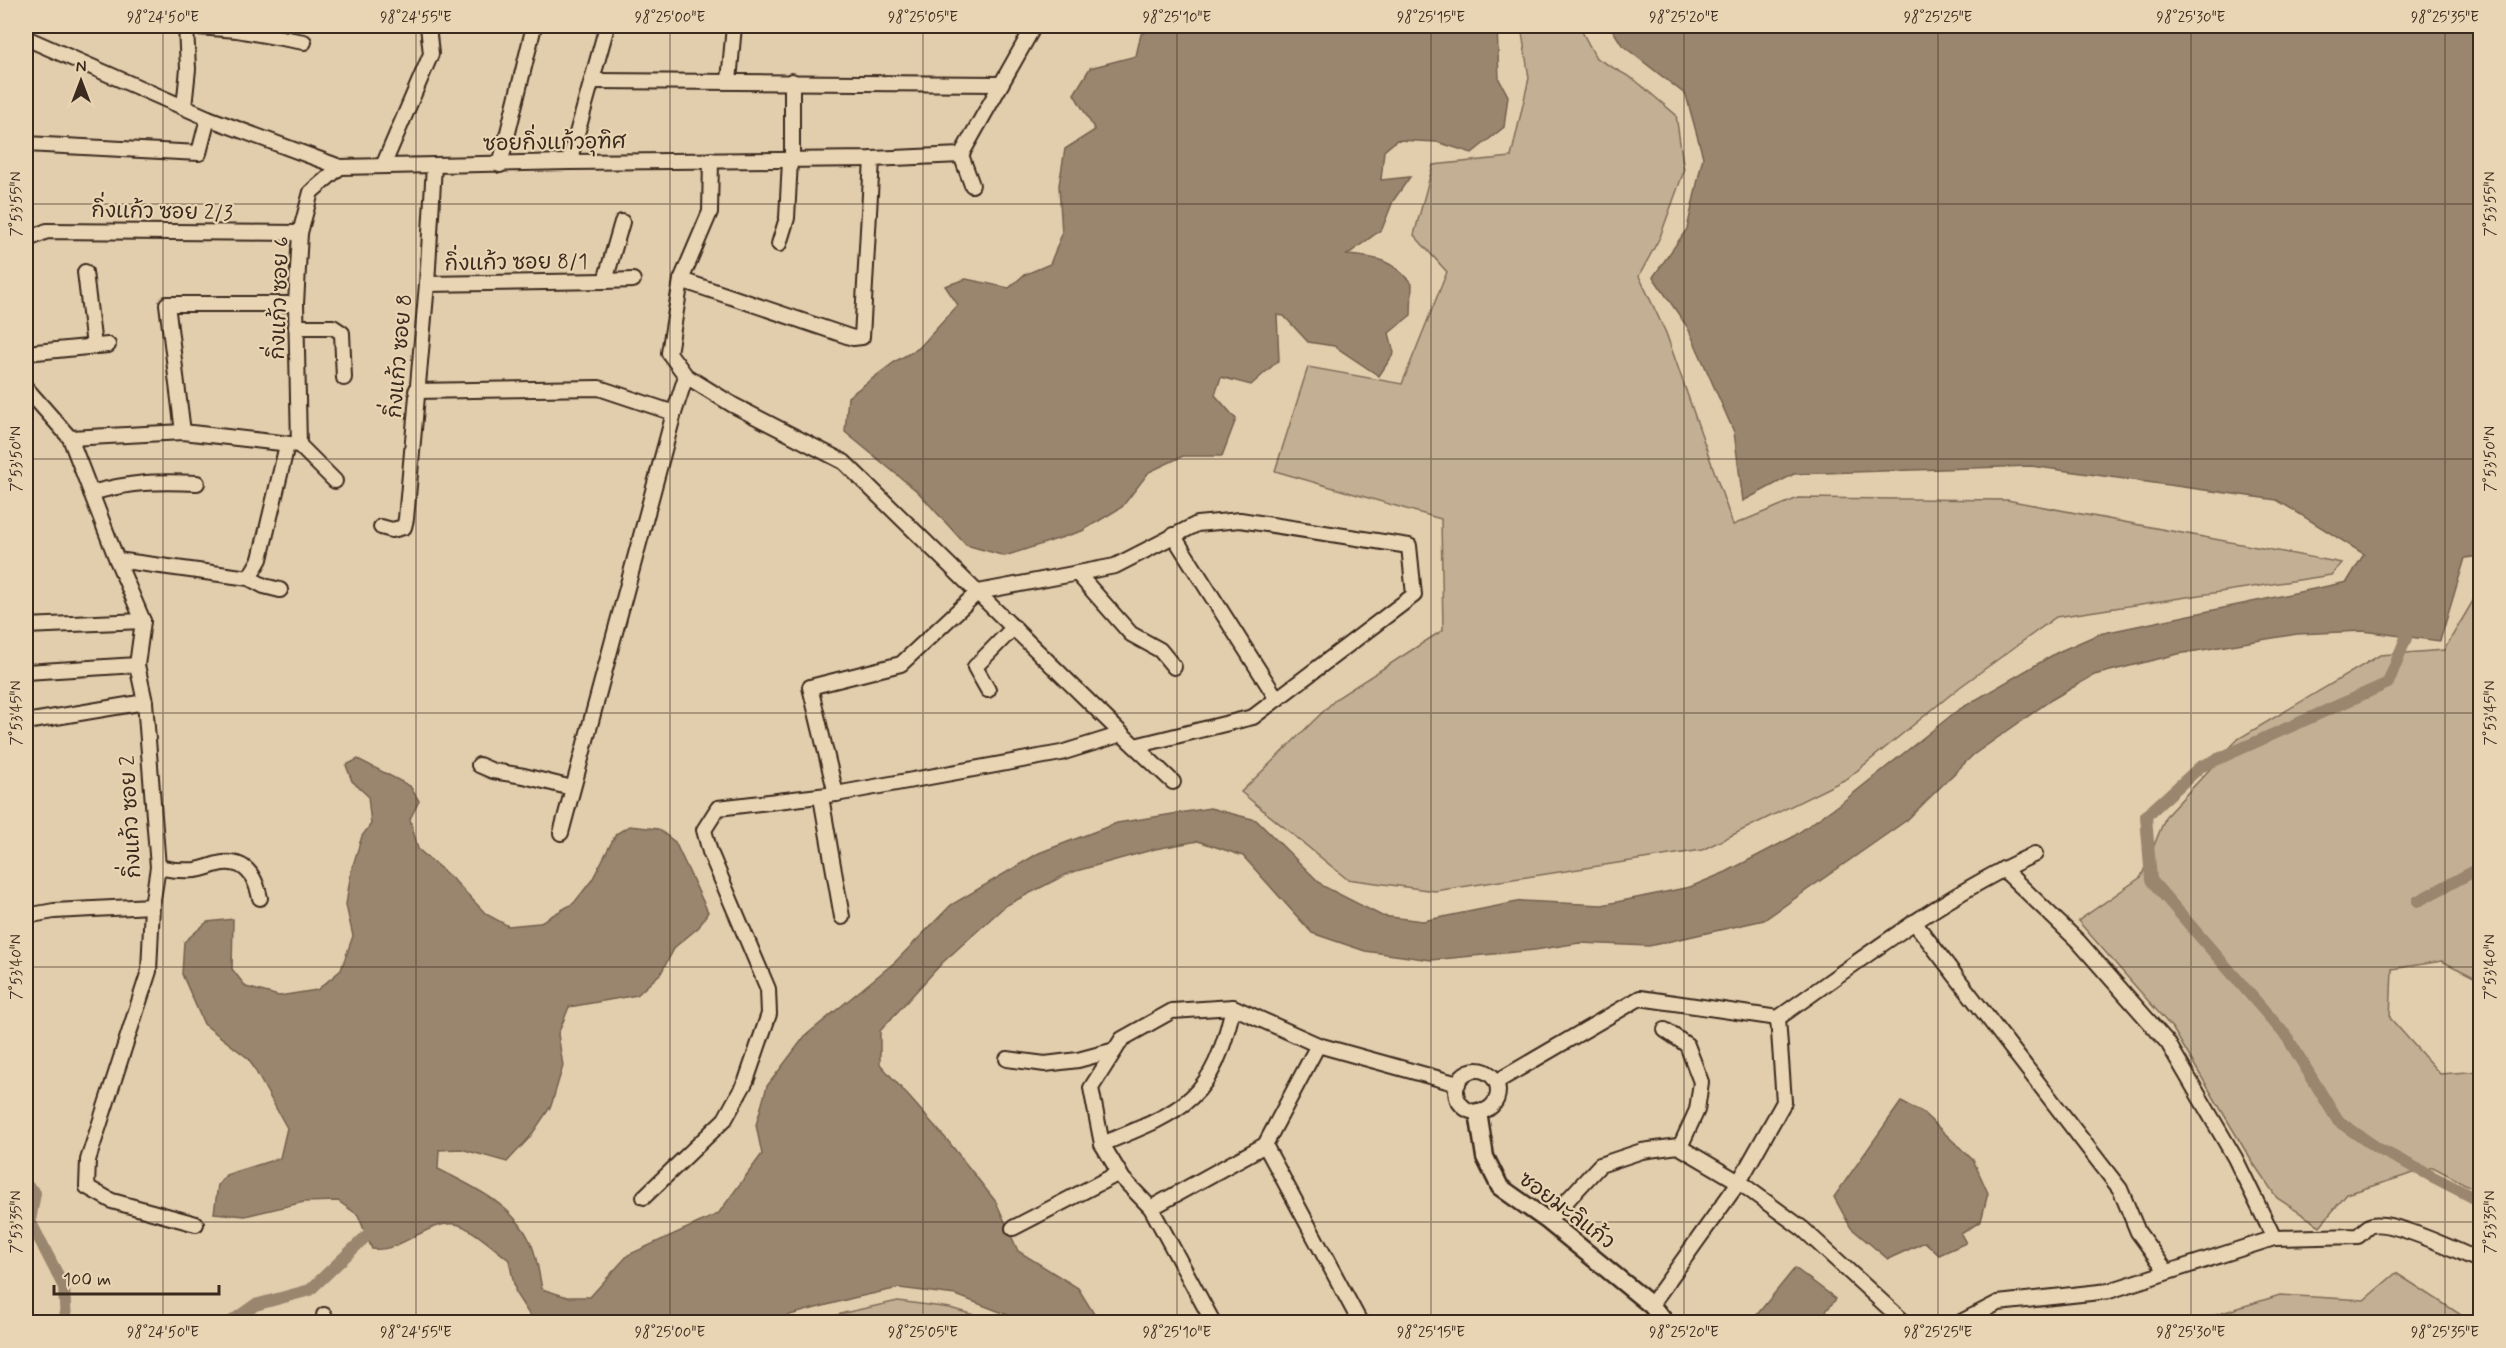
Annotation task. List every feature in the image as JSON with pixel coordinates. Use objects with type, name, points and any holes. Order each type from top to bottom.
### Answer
[{"type":"street","points":[[184,107],[189,69],[186,26],[237,30],[304,42]]},
{"type":"street","points":[[383,166],[431,54],[428,26]]},
{"type":"street","points":[[500,165],[534,26]]},
{"type":"street","points":[[569,162],[607,26]]},
{"type":"street","points":[[729,81],[734,26]]},
{"type":"street","points":[[972,185],[962,155],[1034,26]]},
{"type":"street","name":"ซอยกิ่งแก้วอุทิศ","points":[[26,38],[208,118],[340,167],[872,159],[962,155]]},
{"type":"street","points":[[593,81],[1001,84]]},
{"type":"street","points":[[779,244],[787,218],[791,160],[792,81]]},
{"type":"street","points":[[26,144],[199,153],[208,118]]},
{"type":"street","points":[[681,280],[853,338],[862,338],[872,159]]},
{"type":"street","points":[[711,160],[710,212],[681,280],[669,353],[686,376],[733,405],[844,462],[1173,782]]},
{"type":"street","name":"กิ่งแก้ว ซอย 8","points":[[381,527],[392,530],[404,527],[427,284],[434,165]]},
{"type":"street","name":"กิ่งแก้ว ซอย 6","points":[[249,578],[260,559],[293,445],[300,233],[311,192],[340,167]]},
{"type":"street","points":[[605,281],[622,222]]},
{"type":"street","name":"กิ่งแก้ว ซอย 2/3","points":[[26,240],[47,231],[300,233]]},
{"type":"street","points":[[26,353],[101,346],[85,272]]},
{"type":"street","name":"กิ่งแก้ว ซอย 8/1","points":[[427,284],[633,280]]},
{"type":"street","points":[[183,432],[167,304],[296,304]]},
{"type":"street","points":[[296,327],[333,327],[342,333],[344,378]]},
{"type":"street","points":[[561,833],[674,413],[686,376]]},
{"type":"street","points":[[26,388],[70,438],[143,621],[26,626]]},
{"type":"street","points":[[416,391],[599,388],[674,413]]},
{"type":"street","points":[[70,438],[183,432],[293,445],[335,481]]},
{"type":"street","points":[[91,493],[128,483],[167,481],[197,483]]},
{"type":"street","points":[[836,794],[810,687],[901,664],[978,592],[1115,566],[1197,524],[1240,520],[1409,546],[1414,595],[1253,717],[1136,746]]},
{"type":"street","points":[[1173,535],[1276,699]]},
{"type":"street","points":[[117,560],[249,578],[280,591]]},
{"type":"street","points":[[1077,573],[1131,634],[1160,650],[1174,667]]},
{"type":"street","name":"กิ่งแก้ว ซอย 2","points":[[143,621],[137,665],[145,702],[158,867],[152,906],[149,971],[88,1160],[87,1187],[112,1201],[196,1224]]},
{"type":"street","points":[[988,690],[975,667],[1014,627]]},
{"type":"street","points":[[26,672],[137,665]]},
{"type":"street","points":[[26,722],[145,702]]},
{"type":"street","points":[[644,1197],[725,1119],[746,1081],[769,1014],[768,988],[710,852],[704,830],[718,808],[820,797],[1061,753],[1122,734]]},
{"type":"street","points":[[479,765],[493,771],[572,788]]},
{"type":"street","points":[[820,797],[842,917]]},
{"type":"street","points":[[1496,1082],[1640,998],[1778,1018],[1914,922],[2003,869],[2035,854]]},
{"type":"street","points":[[158,867],[173,871],[197,870],[224,862],[236,864],[250,872],[256,882],[260,898]]},
{"type":"street","points":[[2003,869],[2078,940],[2168,1043],[2235,1158],[2274,1238]]},
{"type":"street","points":[[26,916],[54,911],[152,906]]},
{"type":"street","points":[[1914,922],[2120,1189],[2138,1232],[2167,1272]]},
{"type":"street","points":[[1102,1144],[1164,1117],[1188,1102],[1203,1087],[1215,1068],[1233,1007]]},
{"type":"street","points":[[1213,1323],[1151,1208],[1119,1173],[1102,1144],[1091,1088],[1122,1039],[1172,1011],[1233,1007],[1318,1045],[1458,1084]]},
{"type":"street","points":[[1651,1305],[1739,1182],[1784,1102],[1778,1018]]},
{"type":"street","points":[[1665,1030],[1687,1045],[1701,1082],[1697,1110],[1680,1148]]},
{"type":"street","points":[[1151,1208],[1265,1145],[1318,1045]]},
{"type":"street","points":[[1007,1059],[1045,1064],[1078,1060],[1115,1050]]},
{"type":"street","points":[[1480,1071],[1486,1073],[1496,1082],[1498,1095],[1496,1102],[1491,1107],[1478,1112],[1471,1111],[1460,1103],[1457,1097],[1458,1084],[1467,1074],[1480,1071]]},
{"type":"street","name":"ซอยมะลิแก้ว","points":[[1478,1112],[1485,1157],[1500,1187],[1548,1221],[1651,1305],[1665,1323]]},
{"type":"street","points":[[1265,1145],[1360,1323]]},
{"type":"street","points":[[1548,1221],[1600,1165],[1642,1151],[1680,1148],[1739,1182],[1803,1230],[1904,1323]]},
{"type":"street","points":[[1014,1228],[1119,1173]]},
{"type":"street","points":[[1961,1323],[1998,1303],[2109,1291],[2274,1238],[2358,1236],[2370,1225],[2382,1224],[2408,1232],[2474,1258]]},
{"type":"shaded area","points":[[1161,26],[1497,26],[1499,79],[1508,96],[1504,127],[1472,153],[1437,142],[1397,140],[1384,151],[1381,180],[1410,177],[1393,201],[1382,229],[1347,255],[1384,261],[1398,270],[1412,284],[1411,315],[1389,333],[1394,353],[1379,376],[1334,346],[1308,342],[1284,316],[1277,315],[1279,360],[1251,385],[1221,377],[1215,395],[1236,419],[1222,456],[1183,456],[1149,472],[1122,507],[1082,531],[1005,556],[966,545],[918,492],[845,432],[848,397],[896,361],[919,348],[958,305],[945,286],[966,279],[1009,288],[1024,275],[1050,264],[1062,234],[1059,185],[1065,149],[1095,130],[1074,94],[1090,68],[1136,56],[1141,34]]},
{"type":"shaded area","points":[[1521,26],[1579,26],[1596,58],[1635,80],[1676,115],[1684,171],[1660,237],[1639,276],[1666,333],[1733,525],[1798,498],[2007,500],[2342,563],[2331,575],[2056,617],[1960,687],[1848,778],[1702,850],[1435,891],[1347,879],[1241,792],[1337,698],[1443,630],[1441,519],[1275,471],[1308,367],[1402,384],[1447,272],[1414,235],[1433,165],[1511,157],[1529,78]]},
{"type":"shaded area","points":[[1610,26],[2480,26],[2480,556],[2465,558],[2440,641],[2363,631],[2297,634],[2178,654],[2094,675],[2051,700],[1973,755],[1907,820],[1764,920],[1649,946],[1579,943],[1535,950],[1431,960],[1365,951],[1312,933],[1243,856],[1198,841],[1155,849],[1069,873],[1005,906],[942,963],[880,1031],[880,1064],[948,1141],[996,1202],[1018,1251],[1078,1288],[1099,1322],[1020,1322],[1016,1318],[956,1295],[899,1288],[764,1322],[534,1322],[516,1294],[509,1260],[483,1239],[461,1226],[445,1224],[393,1246],[372,1249],[358,1215],[338,1201],[304,1202],[245,1216],[214,1213],[218,1185],[226,1175],[280,1158],[287,1128],[249,1059],[204,1024],[182,974],[184,942],[207,922],[233,919],[232,969],[246,987],[279,996],[317,990],[341,970],[353,936],[346,905],[351,872],[362,836],[371,824],[368,796],[352,781],[346,765],[358,759],[410,786],[419,801],[410,819],[418,849],[454,880],[486,914],[508,926],[539,923],[574,903],[592,880],[616,834],[629,826],[658,829],[675,842],[708,912],[699,927],[675,947],[661,973],[637,995],[569,1007],[558,1034],[563,1066],[551,1106],[530,1137],[507,1162],[461,1149],[439,1150],[438,1169],[492,1199],[504,1208],[524,1230],[535,1254],[542,1289],[567,1297],[590,1297],[628,1255],[718,1214],[762,1154],[756,1125],[767,1086],[805,1036],[895,962],[951,905],[1039,853],[1117,823],[1210,808],[1256,820],[1323,886],[1382,916],[1423,921],[1522,901],[1602,905],[1690,887],[1726,872],[1791,838],[1845,800],[1958,710],[2058,652],[2099,634],[2347,582],[2364,554],[2277,500],[2031,466],[1794,474],[1743,501],[1734,432],[1688,328],[1653,277],[1687,229],[1703,157],[1686,95],[1622,45]]},
{"type":"shaded area","points":[[2480,589],[2480,980],[2442,961],[2392,969],[2390,1018],[2440,1074],[2480,1071],[2480,1192],[2433,1167],[2347,1194],[2320,1226],[2277,1198],[2251,1160],[2173,1029],[2078,921],[2141,877],[2166,816],[2238,739],[2380,655],[2444,650]]},
{"type":"shaded area","points":[[1901,1102],[1922,1112],[1973,1160],[1988,1193],[1981,1221],[1961,1234],[1966,1243],[1939,1255],[1925,1242],[1888,1259],[1851,1228],[1834,1197]]},
{"type":"shaded area","points":[[1795,1268],[1836,1299],[1817,1322],[1751,1322]]},
{"type":"shaded area","points":[[2396,1273],[2472,1322],[2193,1322],[2280,1295],[2364,1300]]},
{"type":"shaded area","points":[[898,1301],[950,1308],[998,1322],[816,1322]]},
{"type":"waterway","points":[[2403,621],[2406,638],[2388,683],[2200,767],[2146,816],[2151,880],[2287,1037],[2338,1121],[2377,1148],[2480,1201]]},
{"type":"waterway","points":[[2418,901],[2480,868]]},
{"type":"waterway","points":[[26,1185],[35,1193],[30,1221],[64,1287],[66,1322]]},
{"type":"waterway","points":[[231,1322],[255,1305],[310,1290],[377,1226]]}]
